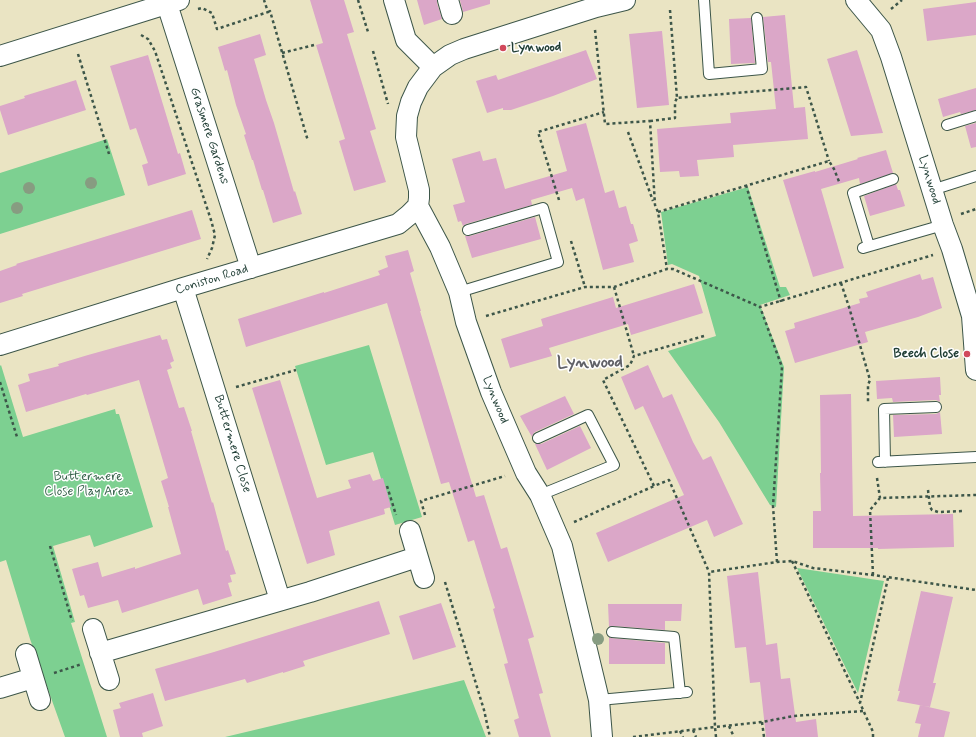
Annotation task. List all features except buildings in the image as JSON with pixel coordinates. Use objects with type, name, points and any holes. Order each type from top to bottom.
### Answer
[{"type":"street","points":[[394,0],[406,40],[433,67]]},
{"type":"street","name":"Lynwood","points":[[602,737],[599,700],[562,546],[540,495],[526,473],[491,392],[466,322],[458,292],[440,247],[418,206],[419,190],[406,137],[407,116],[411,102],[418,87],[433,67],[450,55],[625,0]]},
{"type":"street","name":"Lynwood","points":[[856,0],[881,30],[891,57],[932,190],[949,220],[952,249],[972,316],[976,370]]},
{"type":"street","points":[[0,56],[72,34],[180,5]]},
{"type":"street","name":"Grasmere Gardens","points":[[180,5],[251,268]]},
{"type":"street","name":"Coniston Road","points":[[0,345],[183,288],[398,224],[418,206]]},
{"type":"street","name":"Buttermere Close","points":[[183,288],[280,600]]},
{"type":"street","points":[[403,526],[417,557],[424,578]]},
{"type":"street","points":[[94,658],[310,592],[417,557]]},
{"type":"street","points":[[93,629],[94,658],[109,680]]},
{"type":"street","points":[[26,654],[42,676],[40,700]]},
{"type":"street","points":[[0,688],[42,676]]},
{"type":"lane","points":[[704,0],[708,74],[762,69],[757,18]]},
{"type":"lane","points":[[946,125],[976,116]]},
{"type":"lane","points":[[932,190],[976,176]]},
{"type":"lane","points":[[893,179],[853,193],[866,247],[949,220]]},
{"type":"lane","points":[[458,292],[558,262],[542,208],[468,230]]},
{"type":"lane","points":[[936,407],[884,409],[882,462],[976,457]]},
{"type":"lane","points":[[538,438],[588,415],[614,465],[540,495]]},
{"type":"lane","points":[[599,700],[684,693],[674,637],[612,632]]},
{"type":"path","points":[[264,0],[268,12],[270,11],[308,141]]},
{"type":"path","points":[[358,0],[368,32]]},
{"type":"path","points":[[890,9],[902,0]]},
{"type":"path","points":[[180,5],[202,8],[212,13],[217,28],[268,12]]},
{"type":"path","points":[[595,10],[605,124],[675,118],[675,102],[677,98]]},
{"type":"path","points":[[136,32],[148,39],[155,51],[211,220],[215,235],[212,248],[205,261]]},
{"type":"path","points":[[72,34],[109,154]]},
{"type":"path","points":[[282,53],[314,46]]},
{"type":"path","points":[[373,51],[388,106]]},
{"type":"path","points":[[560,206],[538,132],[604,112]]},
{"type":"path","points":[[650,121],[655,205]]},
{"type":"path","points":[[628,132],[658,212],[667,269]]},
{"type":"path","points":[[658,212],[829,161],[834,169],[842,190]]},
{"type":"path","points":[[746,185],[781,302]]},
{"type":"path","points":[[949,220],[976,209]]},
{"type":"path","points":[[569,235],[585,287]]},
{"type":"path","points":[[466,322],[585,287],[614,288],[667,269],[673,269],[760,308],[952,249]]},
{"type":"path","points":[[841,284],[870,380]]},
{"type":"path","points":[[614,288],[634,356],[630,365],[603,380],[654,486]]},
{"type":"path","points":[[760,308],[782,367],[773,506],[777,562]]},
{"type":"path","points":[[634,356],[704,336]]},
{"type":"path","points":[[231,389],[296,370]]},
{"type":"path","points":[[0,382],[18,437]]},
{"type":"path","points":[[426,519],[421,501],[506,476],[509,481]]},
{"type":"path","points":[[556,530],[669,480],[709,572],[716,737]]},
{"type":"path","points":[[387,486],[403,526]]},
{"type":"path","points":[[928,490],[930,507],[932,510],[938,512],[963,511]]},
{"type":"path","points":[[873,575],[870,510],[880,498],[976,495]]},
{"type":"path","points":[[50,546],[72,622]]},
{"type":"path","points":[[792,561],[874,732],[873,737]]},
{"type":"path","points":[[709,572],[792,561],[814,568],[976,590]]},
{"type":"path","points":[[860,703],[888,578]]},
{"type":"path","points":[[445,581],[484,710],[490,737]]},
{"type":"path","points":[[42,676],[94,658]]},
{"type":"path","points":[[633,737],[762,722],[794,716],[863,711]]},
{"type":"path","points":[[762,722],[764,737]]},
{"type":"path","points":[[729,726],[734,737]]},
{"type":"path","points":[[693,730],[696,737]]},
{"type":"path","points":[[680,731],[682,737]]},
{"type":"green space","points":[[107,139],[125,195],[0,234],[0,173]]},
{"type":"green space","points":[[748,187],[780,287],[786,287],[790,295],[760,305],[784,367],[776,507],[770,505],[719,422],[668,351],[716,336],[699,276],[672,264],[668,265],[661,212]]},
{"type":"green space","points":[[369,345],[422,517],[395,525],[373,452],[326,465],[295,366]]},
{"type":"green space","name":"Buttermere Close Play Area","points":[[1,365],[23,437],[115,409],[116,414],[119,414],[153,527],[94,547],[90,535],[53,546],[75,622],[71,623],[107,737],[65,737],[30,639],[6,560],[0,562]]},
{"type":"green space","points":[[797,568],[884,581],[858,693]]},
{"type":"green space","points":[[464,680],[486,737],[225,737]]},
{"type":"place","name":"Lynwood","points":[[503,48]]},
{"type":"place","name":"Beech Close","points":[[967,354]]},
{"type":"district","name":"Lynwood","points":[[590,363]]}]
